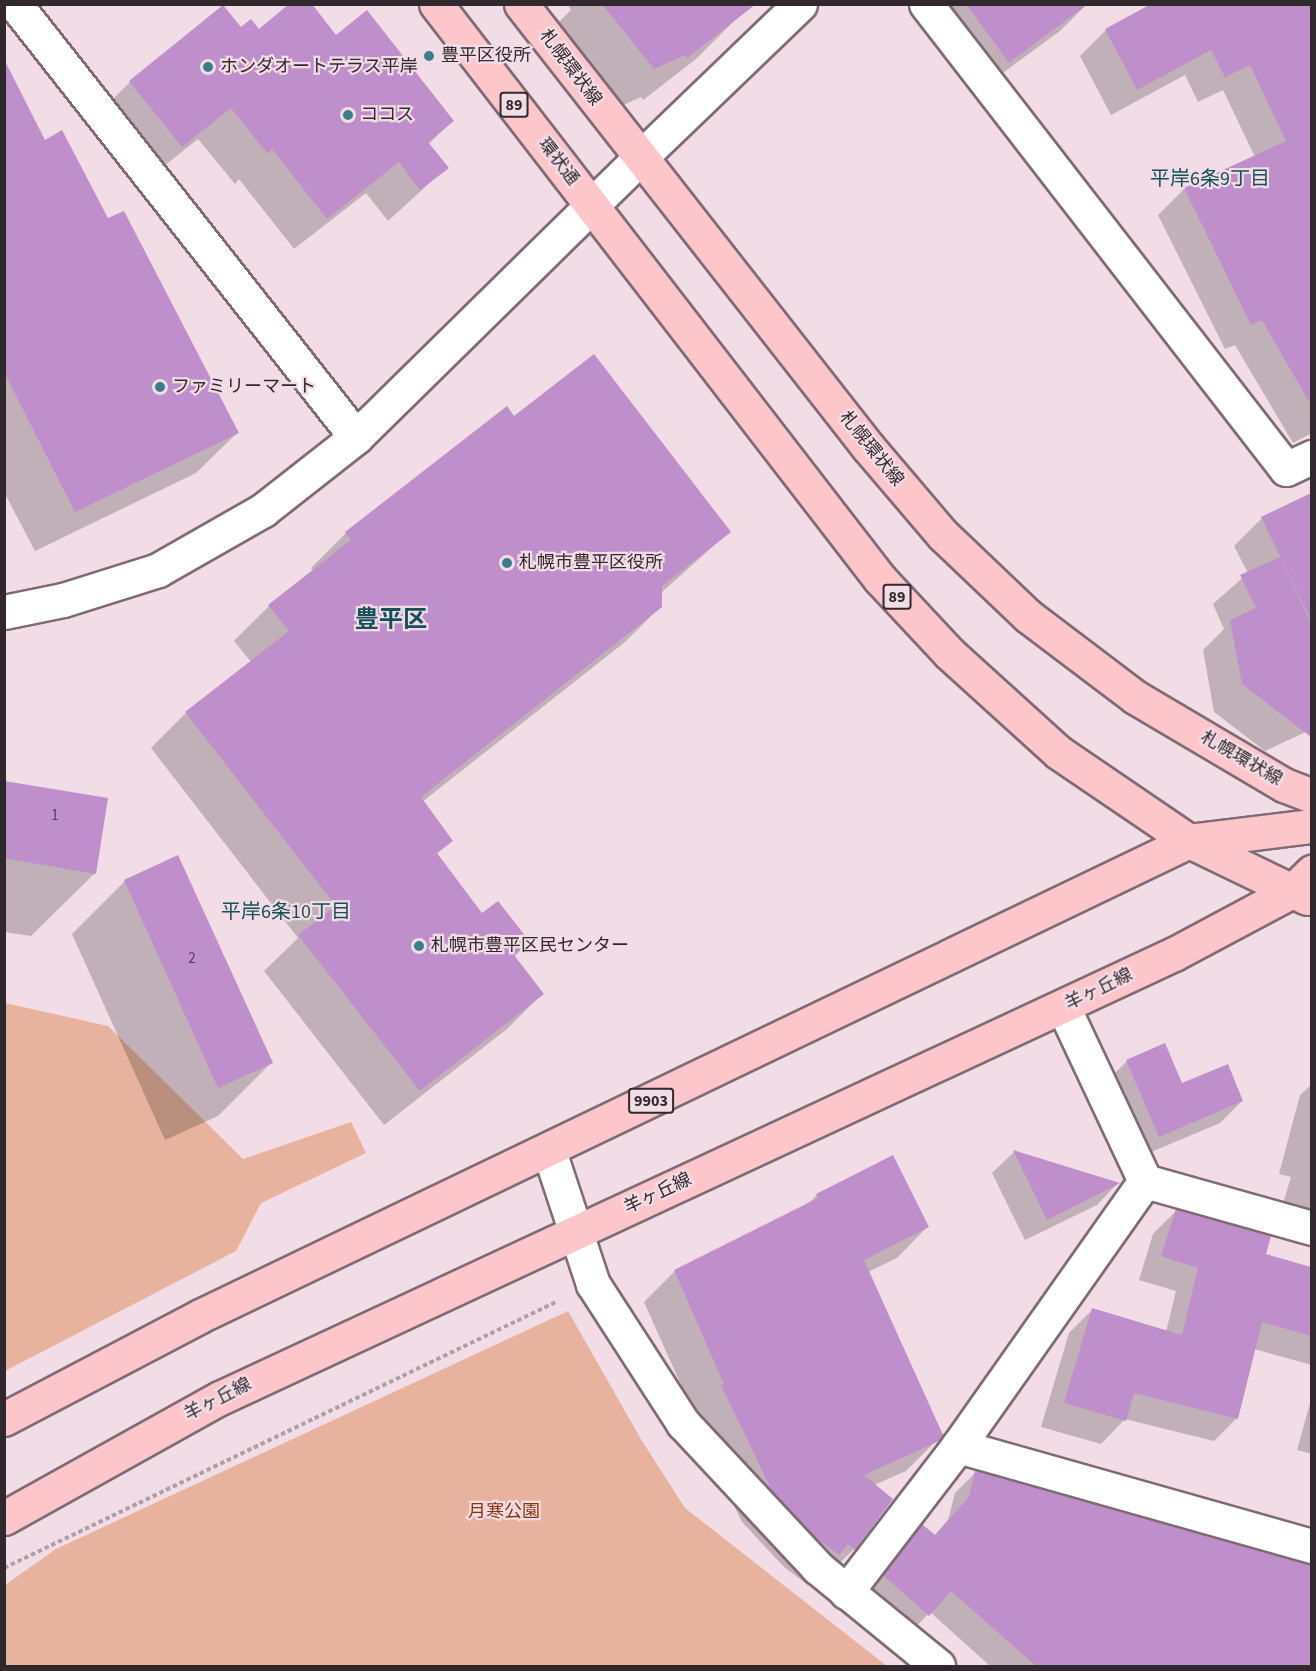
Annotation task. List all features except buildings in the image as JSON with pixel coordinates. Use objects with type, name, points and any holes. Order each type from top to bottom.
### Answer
[{"type":"main road","name":"環状通","points":[[436,4],[592,206]]},
{"type":"main road","name":"札幌環状線","points":[[521,4],[868,447],[943,535],[1019,608],[1135,697],[1284,785],[1311,796]]},
{"type":"main road","name":"89","points":[[592,206],[880,579],[949,653],[1058,752],[1189,841],[1305,888]]},
{"type":"main road","name":"9903","points":[[4,1419],[200,1316],[549,1151],[1189,841],[1311,826]]},
{"type":"main road","name":"羊ヶ丘線","points":[[4,1518],[220,1398],[1063,1007],[1305,888]]},
{"type":"street","points":[[15,4],[356,437]]},
{"type":"street","points":[[4,612],[63,600],[158,570],[263,510],[356,437],[800,4]]},
{"type":"street","points":[[926,4],[1286,469],[1311,457]]},
{"type":"street","points":[[1063,1007],[1145,1181],[1311,1228]]},
{"type":"street","points":[[549,1151],[573,1233],[593,1284],[683,1423],[818,1568],[938,1666]]},
{"type":"street","points":[[846,1592],[958,1446],[1145,1181]]},
{"type":"street","points":[[958,1446],[1311,1546]]},
{"type":"path","points":[[4,1568],[593,1284]]},
{"type":"green space","points":[[5,1003],[108,1026],[243,1159],[351,1122],[366,1153],[261,1203],[236,1251],[5,1371]]},
{"type":"green space","name":"月寒公園","points":[[568,1311],[642,1441],[685,1508],[887,1666],[5,1666],[5,1585],[56,1549]]},
{"type":"place","name":"豊平区役所","points":[[429,56]]},
{"type":"place","name":"ホンダオートテラス平岸","points":[[208,67]]},
{"type":"place","name":"ココス","points":[[348,115]]},
{"type":"place","name":"ファミリーマート","points":[[160,387]]},
{"type":"place","name":"札幌市豊平区役所","points":[[507,563]]},
{"type":"place","name":"札幌市豊平区民センター","points":[[419,946]]},
{"type":"district","name":"平岸6条9丁目","points":[[1210,179]]},
{"type":"district","name":"豊平区","points":[[391,620]]},
{"type":"district","name":"平岸6条10丁目","points":[[286,912]]}]
